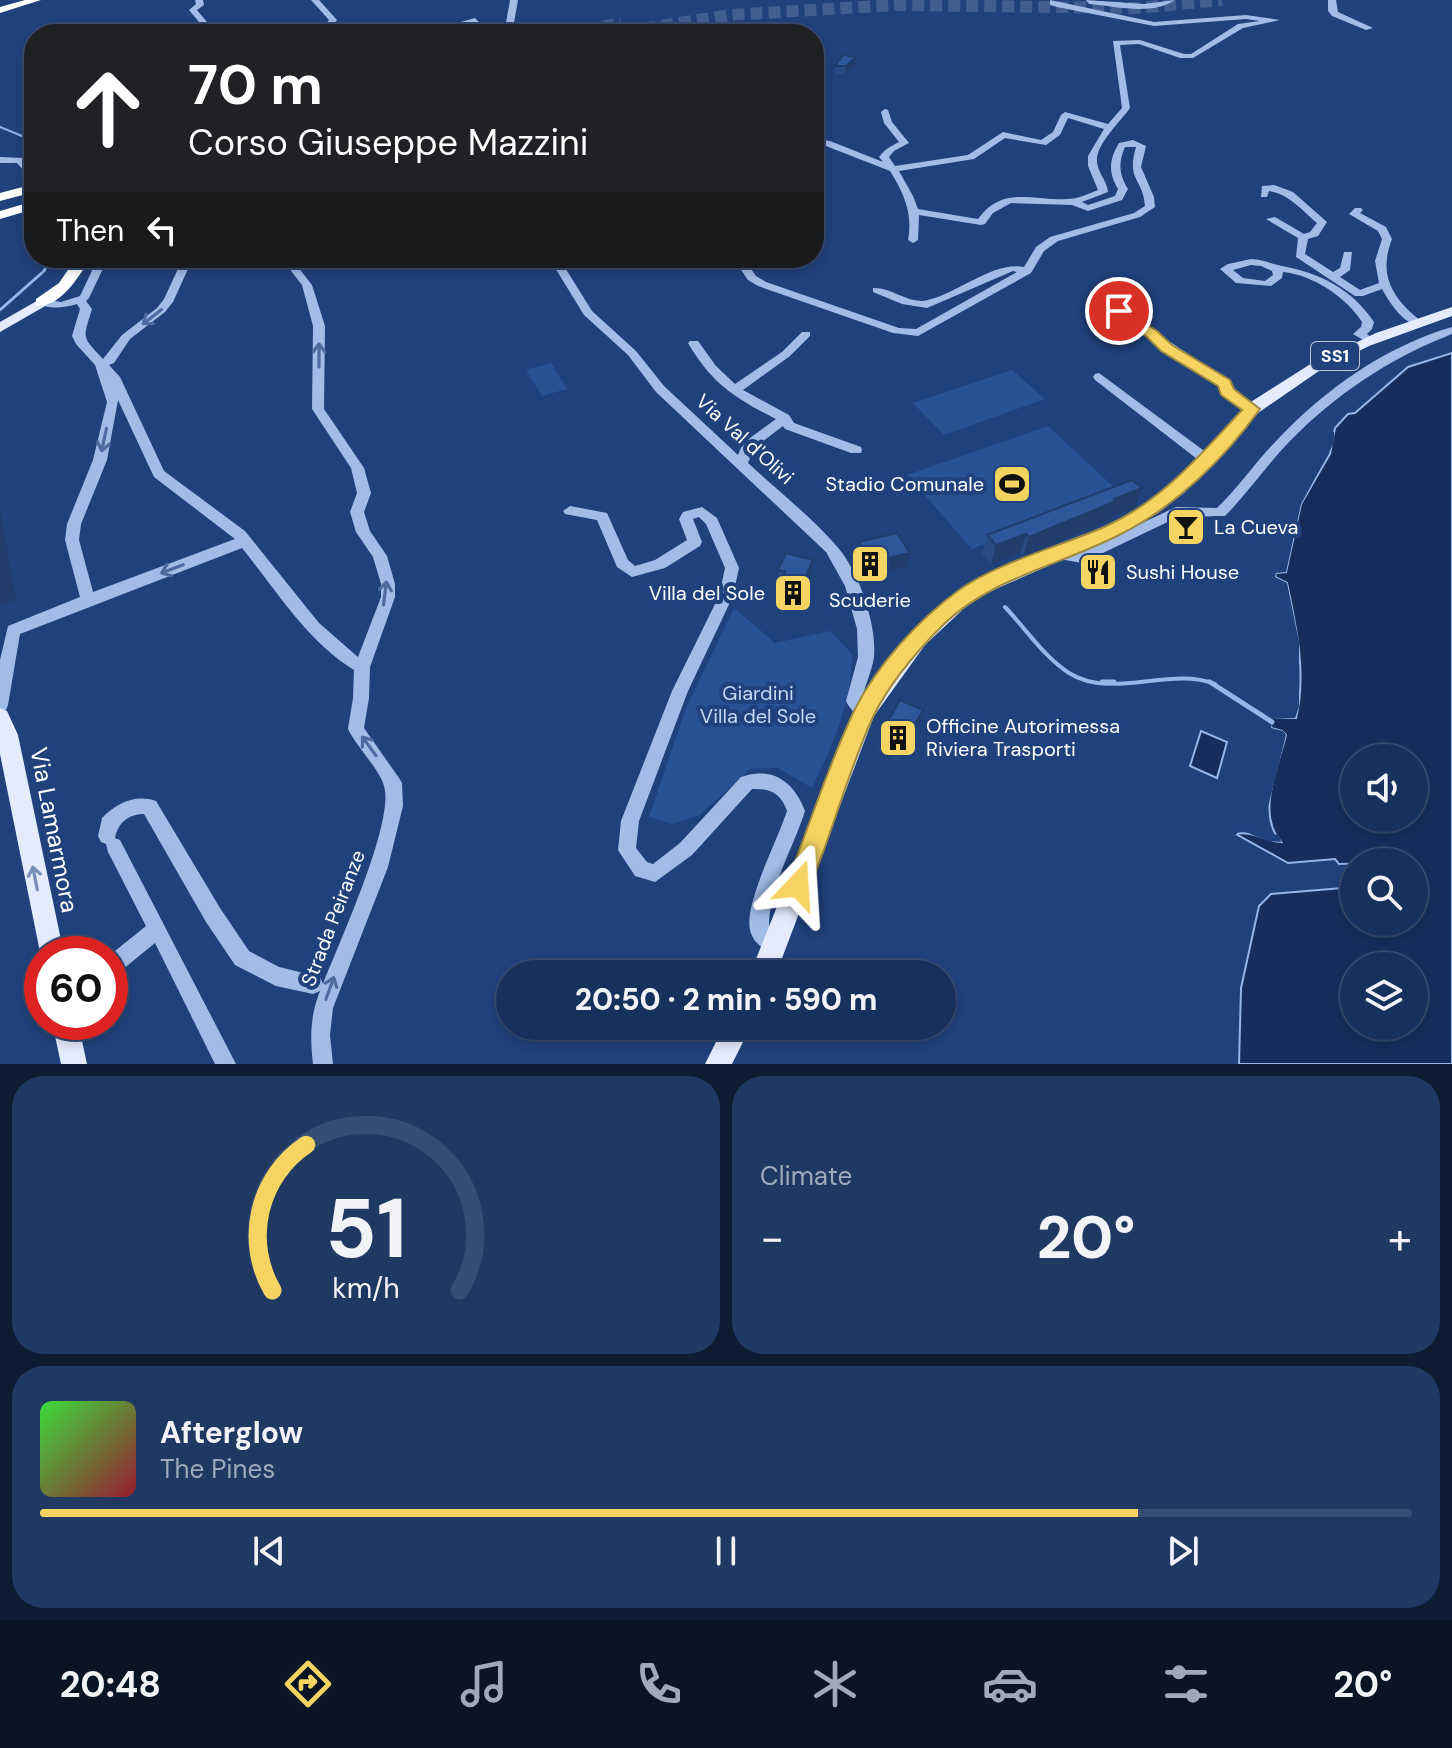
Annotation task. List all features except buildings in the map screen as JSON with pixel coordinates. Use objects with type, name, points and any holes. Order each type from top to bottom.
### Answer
[{"type":"highway","points":[[0,8],[21,0]]},
{"type":"highway","points":[[0,8],[36,0]]},
{"type":"highway","points":[[0,185],[24,186]]},
{"type":"highway","points":[[0,185],[24,186]]},
{"type":"highway","points":[[0,197],[24,189]]},
{"type":"highway","points":[[0,212],[24,206]]},
{"type":"highway","points":[[0,224],[24,221]]},
{"type":"highway","points":[[42,302],[64,286],[77,268]]},
{"type":"main road","points":[[0,328],[42,302]]},
{"type":"main road","name":"SS1","points":[[769,960],[865,712],[918,639],[954,604],[991,581],[1113,530],[1152,509],[1179,488],[1252,409],[1313,369],[1370,341],[1452,311]]},
{"type":"main road","name":"Via Lamarmora","points":[[0,717],[7,735],[47,936]]},
{"type":"main road","points":[[69,1040],[74,1064]]},
{"type":"main road","points":[[718,1064],[731,1040]]},
{"type":"street","points":[[199,0],[200,5],[193,10],[201,17],[203,24]]},
{"type":"street","points":[[315,0],[333,20],[330,24]]},
{"type":"street","points":[[510,24],[514,0]]},
{"type":"street","points":[[1054,0],[1053,3],[1060,5],[1154,24],[1246,17],[1276,20],[1241,26],[1193,56],[1183,56],[1140,42],[1116,43],[1127,104],[1092,158],[1103,192],[1073,202]]},
{"type":"street","points":[[1067,0],[1155,6],[1171,0]]},
{"type":"street","points":[[1332,0],[1335,14],[1369,28]]},
{"type":"street","points":[[457,24],[468,20],[479,24]]},
{"type":"street","points":[[885,112],[888,123],[905,143],[891,149],[884,157],[905,187],[914,211],[917,228],[913,240]]},
{"type":"street","points":[[824,143],[893,169],[971,157],[1003,135],[1043,143],[1057,133],[1065,115],[1110,128]]},
{"type":"street","points":[[746,268],[752,278],[762,284],[912,333],[929,328],[1027,271],[1040,249],[1054,239],[1137,215],[1150,207],[1149,195],[1137,170],[1141,146],[1125,143],[1116,156],[1114,174],[1123,189],[1119,198],[1088,208],[1073,202],[1019,198],[991,208],[981,222],[914,211]]},
{"type":"street","points":[[0,160],[20,160],[24,165]]},
{"type":"street","points":[[1264,195],[1265,188],[1278,187],[1322,222],[1314,234],[1303,237],[1271,219]]},
{"type":"street","points":[[1358,210],[1354,214],[1382,229],[1387,239],[1379,266],[1385,284],[1407,316],[1417,323]]},
{"type":"street","points":[[1303,237],[1300,255],[1359,294],[1385,284]]},
{"type":"street","points":[[1332,277],[1345,270],[1348,254]]},
{"type":"street","points":[[42,302],[62,305],[80,301],[88,294],[99,268]]},
{"type":"street","points":[[101,365],[110,360],[126,337],[161,310],[183,268]]},
{"type":"street","name":"Strada Peiranze","points":[[294,268],[307,285],[319,326],[318,409],[357,468],[364,493],[357,512],[363,532],[380,556],[388,584],[388,597],[362,667],[356,729],[393,783],[394,806],[379,867],[323,1008],[320,1035],[323,1064]]},
{"type":"street","name":"Via Val d'Olivi","points":[[560,268],[588,313],[632,353],[660,389],[822,537],[847,572],[854,589],[866,647],[864,669],[854,701],[865,712]]},
{"type":"street","points":[[877,290],[906,302],[927,305],[1012,268],[1027,271]]},
{"type":"street","points":[[1277,269],[1298,270],[1326,283],[1353,304],[1368,322],[1366,329],[1359,334],[1370,341]]},
{"type":"street","points":[[80,301],[86,309],[78,336],[80,342],[114,377],[159,474],[245,541],[314,627],[344,656],[362,667]]},
{"type":"street","points":[[1119,311],[1166,348],[1225,384],[1227,391],[1252,409]]},
{"type":"street","points":[[1059,554],[1082,558],[1176,512],[1220,513],[1288,437],[1347,386],[1375,364],[1405,348],[1452,330]]},
{"type":"street","points":[[734,391],[786,354],[806,334]]},
{"type":"street","points":[[694,343],[703,360],[734,391],[785,418],[789,426],[856,450]]},
{"type":"street","points":[[88,600],[72,540],[74,524],[100,460],[113,402],[101,365]]},
{"type":"street","points":[[1099,377],[1206,459]]},
{"type":"street","points":[[739,462],[743,460],[748,446],[785,418]]},
{"type":"street","points":[[570,511],[602,516],[622,563],[632,572],[660,564],[695,542],[686,519],[688,515],[702,512],[712,521],[732,568],[726,596],[680,691],[630,821],[627,850],[641,870],[655,873],[686,849],[747,782],[771,782],[784,788],[796,811],[762,906],[759,926],[763,936],[776,945]]},
{"type":"street","points":[[0,705],[13,630],[31,620],[245,541]]},
{"type":"street","points":[[226,1064],[111,841],[108,824],[122,811],[139,805],[150,807],[242,958],[276,976],[313,984]]},
{"type":"street","points":[[128,953],[158,929]]},
{"type":"green space","points":[[551,363],[567,389],[542,396],[526,370]]},
{"type":"green space","name":"Stadio Comunale","points":[[1012,370],[1045,399],[944,435],[913,403]]},
{"type":"green space","name":"Stadio Comunale","points":[[1048,426],[1120,493],[972,549],[907,475]]},
{"type":"green space","name":"Giardini Villa del Sole","points":[[734,608],[775,643],[830,631],[852,654],[849,690],[834,740],[812,788],[778,768],[750,769],[700,815],[672,824],[649,817],[686,708]]},
{"type":"shaded area","points":[[1452,353],[1452,1064],[1239,1064],[1241,988],[1259,906],[1271,894],[1340,888],[1340,936],[1428,936],[1428,848],[1340,848],[1340,864],[1335,859],[1288,863],[1236,834],[1247,833],[1281,842],[1274,831],[1269,804],[1286,735],[1271,728],[1272,718],[1296,718],[1300,667],[1287,583],[1275,577],[1276,573],[1286,572],[1301,504],[1330,454],[1335,428],[1348,414],[1355,413],[1408,367]]},
{"type":"shaded area","points":[[1201,731],[1227,742],[1217,778],[1190,766]]},
{"type":"pier","points":[[1330,431],[1334,432],[1335,441],[1301,504],[1286,572],[1276,573],[1275,577],[1287,583],[1299,642],[1299,707],[1295,718],[1273,719],[1271,728],[1286,735],[1268,807],[1269,827],[1273,834],[1279,835],[1281,842],[1267,841],[1246,832],[1238,832],[1234,837],[1233,831],[1246,828],[1271,837],[1265,828],[1265,807],[1282,736],[1269,732],[1267,727],[1270,715],[1292,715],[1295,642],[1284,586],[1272,580],[1272,573],[1282,570],[1298,503],[1326,452]]},
{"type":"waterway","points":[[0,127],[24,137]]},
{"type":"waterway","points":[[0,310],[46,268]]},
{"type":"waterway","points":[[1005,607],[1051,659],[1069,673],[1086,680],[1122,684],[1179,678],[1212,683]]},
{"type":"waterway","points":[[1102,682],[1114,682]]},
{"type":"waterway","points":[[1212,683],[1272,722]]},
{"type":"tunnel","points":[[672,24],[730,15],[896,5],[1138,8],[1222,0]]},
{"type":"tunnel","points":[[616,24],[621,23]]},
{"type":"place","name":"Stadio Comunale","points":[[1012,484]]},
{"type":"place","name":"La Cueva","points":[[1186,527]]},
{"type":"place","name":"Scuderie","points":[[870,564]]},
{"type":"place","name":"Sushi House","points":[[1098,572]]},
{"type":"place","name":"Villa del Sole","points":[[793,593]]},
{"type":"place","name":"Officine Autorimessa Riviera Trasporti","points":[[898,738]]},
{"type":"route","points":[[798,885],[865,712],[893,670],[936,619],[968,593],[991,581],[1113,530],[1152,509],[1179,488],[1252,409],[1227,391],[1223,387],[1225,384],[1166,348],[1119,311]]}]
